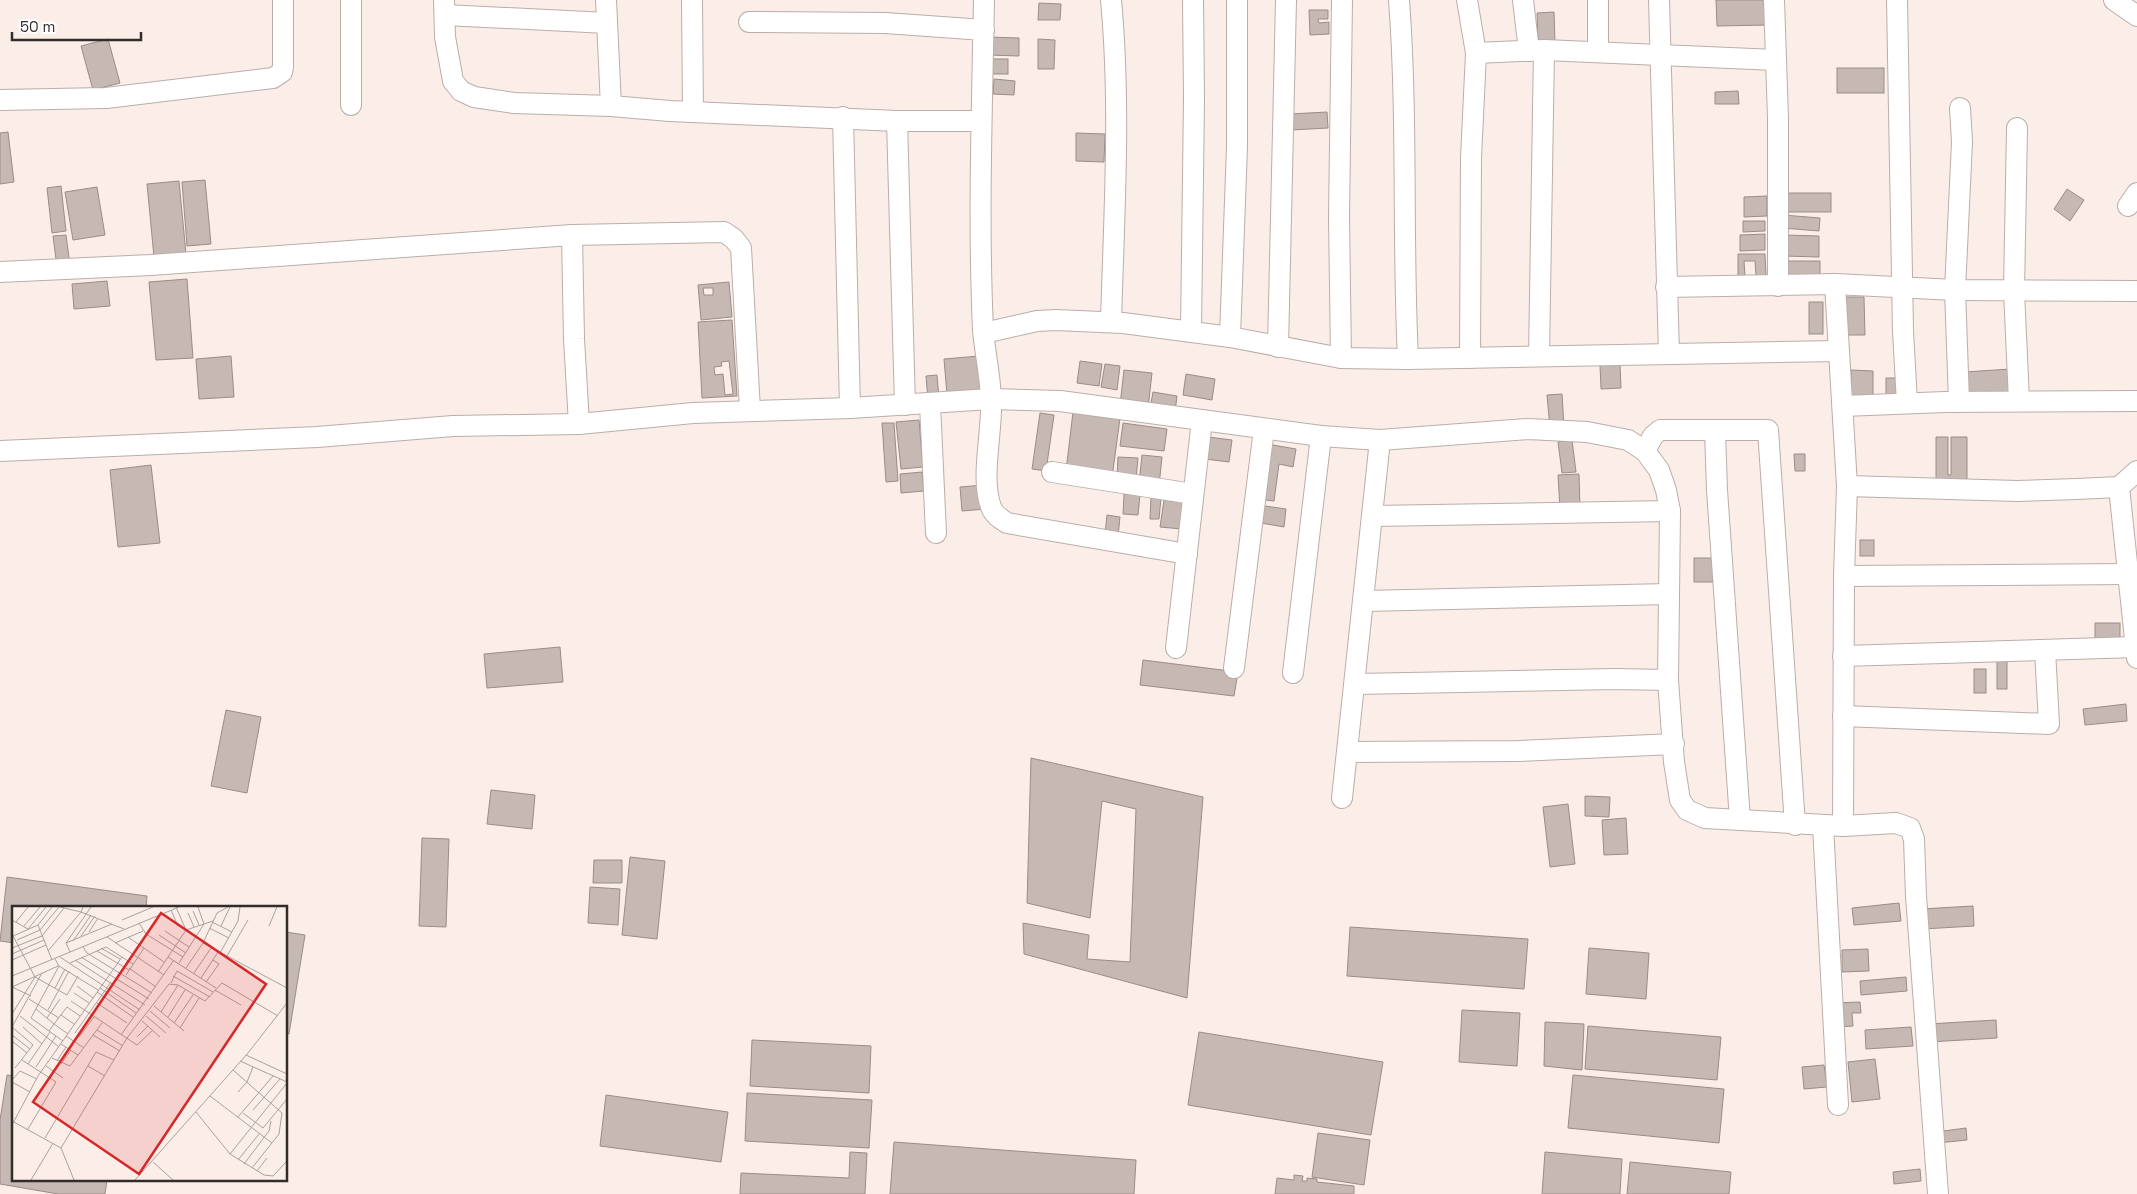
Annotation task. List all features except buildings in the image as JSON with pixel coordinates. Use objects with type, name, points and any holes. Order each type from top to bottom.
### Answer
[{"type":"street","points":[[0,100],[106,98],[273,78],[282,72],[283,67],[283,0]]},
{"type":"street","points":[[351,0],[351,105]]},
{"type":"street","points":[[606,0],[611,106]]},
{"type":"street","points":[[692,0],[693,112]]},
{"type":"street","points":[[984,0],[981,121],[981,252],[984,333],[991,399],[988,489],[992,508],[997,516],[1007,523],[1027,528],[1186,554]]},
{"type":"street","points":[[1111,0],[1115,41],[1117,106],[1111,322]]},
{"type":"street","points":[[1191,332],[1194,100],[1193,0]]},
{"type":"street","points":[[1230,337],[1237,147],[1236,0]]},
{"type":"street","points":[[1278,347],[1286,0]]},
{"type":"street","points":[[1340,358],[1339,217],[1342,0]]},
{"type":"street","points":[[1399,0],[1404,82],[1404,282],[1408,360]]},
{"type":"street","points":[[1467,0],[1476,53],[1472,158],[1470,358]]},
{"type":"street","points":[[1523,0],[1536,51],[1538,356]]},
{"type":"street","points":[[1598,0],[1598,52]]},
{"type":"street","points":[[1659,0],[1669,354]]},
{"type":"street","points":[[1774,0],[1778,286]]},
{"type":"street","points":[[1898,0],[1903,287],[1908,403]]},
{"type":"street","points":[[2114,0],[2137,16]]},
{"type":"street","points":[[606,23],[444,8],[444,37],[453,82],[461,91],[474,98],[514,103],[611,106],[693,112],[843,117],[897,121],[981,121]]},
{"type":"street","points":[[749,22],[885,23],[984,30]]},
{"type":"street","points":[[1476,53],[1536,51],[1598,52],[1776,60]]},
{"type":"street","points":[[1959,402],[1955,290],[1962,142],[1960,108]]},
{"type":"street","points":[[843,117],[850,408]]},
{"type":"street","points":[[897,121],[905,405]]},
{"type":"street","points":[[2017,128],[2014,291],[2018,401]]},
{"type":"street","points":[[0,272],[151,265],[572,236],[724,232],[734,238],[741,248],[750,410]]},
{"type":"street","points":[[572,236],[574,339],[579,424]]},
{"type":"street","points":[[1666,287],[1835,284],[1955,290],[2137,291]]},
{"type":"street","points":[[1835,284],[1847,486],[1843,716],[1833,826],[1838,1105]]},
{"type":"street","points":[[984,333],[1037,321],[1111,322],[1230,337],[1340,358],[1408,360],[1838,351]]},
{"type":"street","points":[[0,451],[317,437],[453,426],[579,424],[692,413],[850,408],[991,399],[1060,401],[1321,436],[1380,440],[1476,432],[1538,430],[1587,432],[1628,440],[1645,451],[1658,470],[1666,490],[1670,511],[1668,680],[1677,783],[1680,800],[1686,810],[1705,818],[1833,826],[1896,822],[1910,828],[1914,839],[1916,896],[1938,1194]]},
{"type":"street","points":[[1843,406],[1959,402],[2137,401]]},
{"type":"street","points":[[930,404],[936,533]]},
{"type":"street","points":[[1176,648],[1202,420]]},
{"type":"street","points":[[1234,668],[1264,429]]},
{"type":"street","points":[[1645,451],[1653,436],[1660,430],[1768,430],[1795,825]]},
{"type":"street","points":[[1715,431],[1717,490],[1740,820]]},
{"type":"street","points":[[1292,673],[1321,436]]},
{"type":"street","points":[[1342,798],[1356,684],[1380,440]]},
{"type":"street","points":[[1847,486],[2017,491],[2119,486],[2137,471]]},
{"type":"street","points":[[1052,472],[1193,494]]},
{"type":"street","points":[[1843,656],[2045,650],[2136,652],[2119,486]]},
{"type":"street","points":[[1372,516],[1670,511]]},
{"type":"street","points":[[1844,576],[2128,574]]},
{"type":"street","points":[[1364,601],[1669,594]]},
{"type":"street","points":[[1843,716],[2049,724],[2045,650]]},
{"type":"street","points":[[1356,684],[1615,679],[1668,680]]},
{"type":"street","points":[[1348,752],[1519,751],[1674,744]]}]
